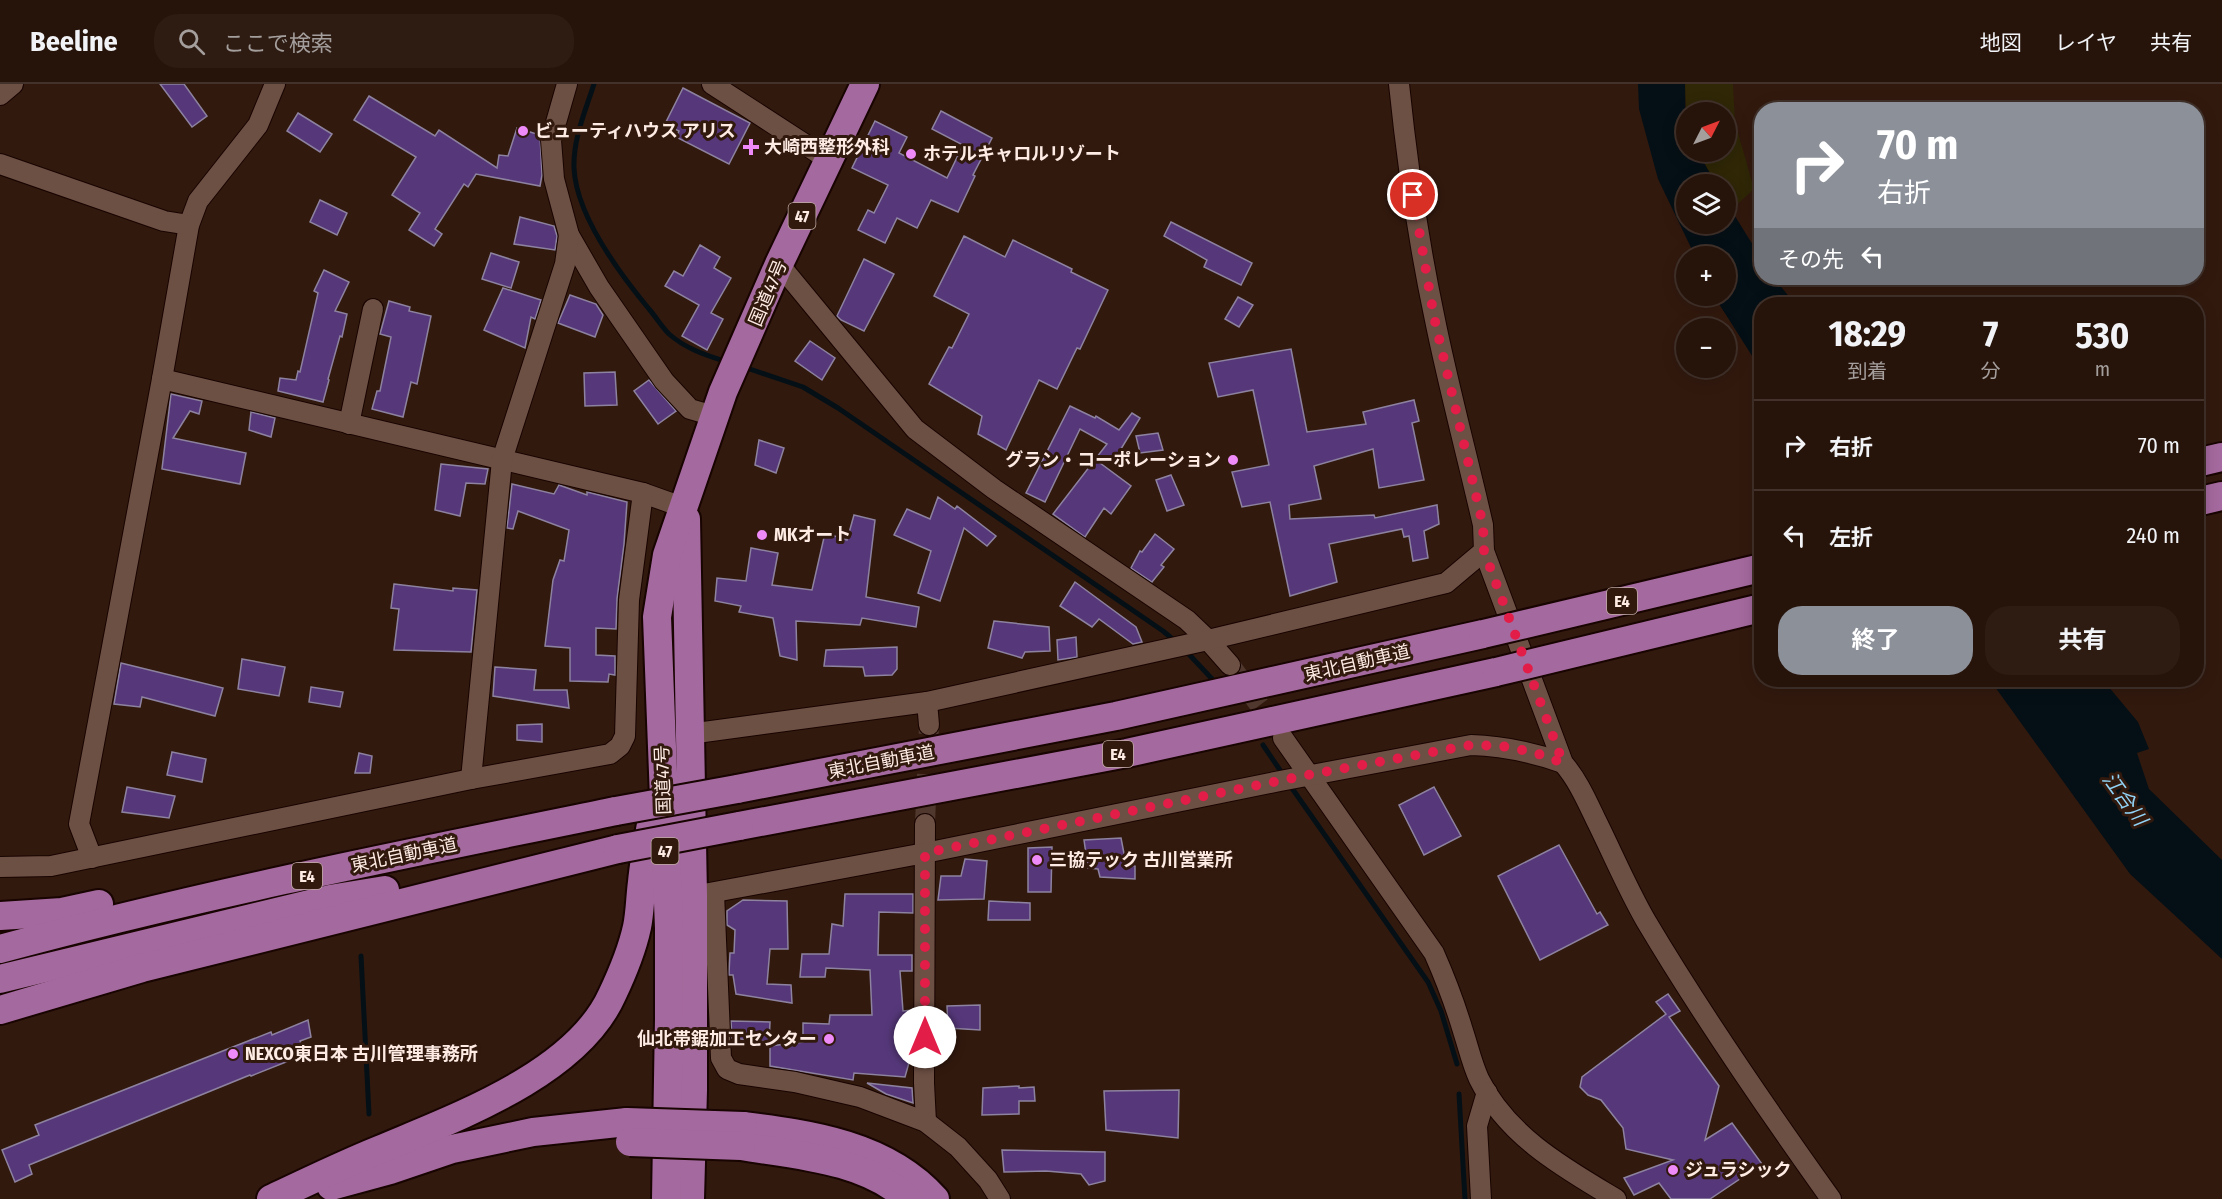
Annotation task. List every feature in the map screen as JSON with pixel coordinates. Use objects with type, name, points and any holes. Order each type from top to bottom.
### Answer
[{"type":"highway","name":"国道47号","points":[[666,1199],[669,940],[657,617],[668,555],[719,404],[779,264],[865,84]]},
{"type":"highway","points":[[2204,461],[2222,457]]},
{"type":"highway","points":[[2204,500],[2222,496]]},
{"type":"highway","name":"国道47号","points":[[685,508],[688,540],[689,734],[703,894],[690,1199]]},
{"type":"highway","name":"東北自動車道","points":[[0,949],[81,927],[362,863],[616,811],[1116,716],[1483,634],[1754,570]]},
{"type":"highway","name":"東北自動車道","points":[[0,979],[330,899],[618,849],[1127,753],[1496,672],[1754,610]]},
{"type":"highway","points":[[271,1199],[324,1173],[461,1115],[527,1081],[557,1061],[598,1020],[611,998],[626,963],[637,927],[645,856],[662,763]]},
{"type":"highway","points":[[0,1010],[142,968],[618,849]]},
{"type":"highway","points":[[0,916],[62,912],[224,878],[362,863]]},
{"type":"highway","points":[[693,1090],[703,1199]]},
{"type":"highway","points":[[285,1199],[390,1170],[452,1149],[533,1132],[629,1132],[742,1136],[779,1130],[851,1146],[883,1159],[907,1174],[935,1199]]},
{"type":"highway","points":[[360,1199],[476,1161],[629,1132]]},
{"type":"highway","points":[[742,1136],[845,1166],[875,1178],[908,1199]]},
{"type":"street","points":[[0,95],[13,84]]},
{"type":"street","points":[[92,858],[79,824],[189,225],[198,201],[258,125],[275,84]]},
{"type":"street","points":[[567,84],[551,140],[554,179],[569,235],[599,287],[664,381],[690,409],[719,404]]},
{"type":"street","points":[[712,84],[829,160]]},
{"type":"street","points":[[1399,84],[1419,240],[1434,317],[1483,525],[1484,551],[1563,763],[1572,773],[1645,918],[1698,1007],[1772,1118],[1831,1199]]},
{"type":"street","points":[[0,164],[164,221],[189,225]]},
{"type":"street","points":[[471,779],[502,460],[565,264],[569,235]]},
{"type":"street","points":[[779,264],[915,429],[994,489],[1187,620],[1230,664]]},
{"type":"street","points":[[349,424],[373,309]]},
{"type":"street","points":[[162,380],[643,493],[685,508]]},
{"type":"street","points":[[0,867],[51,866],[471,779],[610,754],[620,746],[626,736],[629,600],[643,493]]},
{"type":"street","points":[[689,734],[927,702],[1208,640],[1446,583],[1484,551]]},
{"type":"street","points":[[927,702],[928,725]]},
{"type":"street","points":[[1283,738],[1294,778],[1434,953],[1449,986],[1478,1077],[1487,1092],[1513,1127],[1555,1162],[1616,1199]]},
{"type":"street","points":[[1000,1199],[988,1180],[958,1147],[926,1122],[860,1097],[795,1082],[739,1074],[727,1069],[721,1058],[703,894],[925,853],[1294,778],[1471,745],[1501,746],[1533,752],[1563,763]]},
{"type":"street","points":[[925,824],[924,1083],[926,1122]]},
{"type":"street","points":[[1481,1199],[1477,1126],[1487,1092]]},
{"type":"sand","points":[[1685,84],[1733,84],[1734,102],[1686,102]]},
{"type":"sand","points":[[1736,126],[1754,189],[1736,205],[1736,174],[1710,174],[1704,162],[1736,162]]},
{"type":"water","points":[[1638,84],[1685,84],[1685,102],[1676,102],[1676,162],[1704,162],[1710,174],[1676,174],[1676,216],[1658,179],[1639,109]]},
{"type":"water","points":[[1736,218],[1754,247],[1754,285],[1780,285],[1789,297],[1754,297],[1754,359],[1736,331],[1736,318],[1728,318],[1720,306],[1736,306],[1736,246],[1690,246],[1684,234],[1736,234]]},
{"type":"water","name":"江合川","points":[[1995,687],[2109,687],[2138,722],[2149,749],[2137,753],[2149,789],[2222,860],[2222,959],[2130,874]]},
{"type":"building","points":[[160,84],[184,84],[207,116],[192,127]]},
{"type":"building","points":[[683,88],[750,123],[729,164],[676,137],[679,131],[665,124]]},
{"type":"building","points":[[369,96],[435,136],[439,130],[497,168],[499,155],[508,156],[517,128],[540,135],[542,175],[540,186],[476,174],[468,187],[464,184],[435,229],[442,234],[434,246],[409,230],[420,213],[392,195],[416,157],[354,120]]},
{"type":"building","points":[[941,111],[992,138],[973,175],[975,176],[958,212],[931,200],[917,228],[897,218],[885,243],[858,230],[868,210],[874,213],[888,185],[852,168],[875,121],[907,137],[899,153],[947,178],[963,145],[932,129]]},
{"type":"building","points":[[298,113],[332,134],[320,152],[287,131]]},
{"type":"building","points":[[320,200],[347,213],[337,235],[310,222]]},
{"type":"building","points":[[520,217],[554,226],[557,236],[555,250],[514,244]]},
{"type":"building","points":[[1171,222],[1252,263],[1241,285],[1204,267],[1207,260],[1164,236]]},
{"type":"building","points":[[964,236],[1005,257],[1013,240],[1072,269],[1071,272],[1108,290],[1080,349],[1077,348],[1057,389],[1039,380],[1006,450],[978,434],[982,416],[929,384],[949,347],[952,348],[969,314],[934,296]]},
{"type":"building","points":[[700,245],[720,257],[714,268],[731,278],[711,313],[723,319],[707,350],[682,336],[699,305],[665,286],[674,271],[683,276]]},
{"type":"building","points":[[491,253],[519,262],[511,288],[482,279]]},
{"type":"building","points":[[864,259],[894,274],[864,331],[837,316]]},
{"type":"building","points":[[324,270],[349,282],[335,311],[347,314],[323,402],[278,391],[280,378],[296,380],[298,371],[300,372],[318,293],[314,291]]},
{"type":"building","points":[[503,288],[541,300],[535,319],[531,317],[525,348],[484,330]]},
{"type":"building","points":[[570,295],[596,304],[603,315],[595,337],[558,323]]},
{"type":"building","points":[[1238,297],[1253,305],[1239,327],[1225,319]]},
{"type":"building","points":[[389,301],[410,307],[409,311],[431,316],[417,384],[411,382],[403,417],[372,409],[377,391],[380,391],[391,337],[380,334]]},
{"type":"building","points":[[810,341],[835,358],[822,380],[795,361]]},
{"type":"building","points":[[1291,349],[1307,432],[1366,424],[1363,412],[1414,400],[1419,421],[1412,423],[1424,480],[1379,488],[1373,449],[1314,466],[1321,499],[1289,505],[1290,519],[1374,515],[1375,518],[1437,505],[1439,524],[1424,531],[1428,558],[1413,561],[1409,536],[1404,537],[1402,529],[1329,544],[1337,582],[1290,596],[1270,502],[1242,507],[1232,472],[1269,465],[1253,390],[1218,397],[1209,363]]},
{"type":"building","points":[[615,372],[617,405],[585,406],[584,373]]},
{"type":"building","points":[[649,380],[676,411],[658,424],[634,391]]},
{"type":"building","points":[[171,394],[202,401],[199,414],[190,411],[173,438],[246,453],[240,484],[162,469]]},
{"type":"building","points":[[1070,406],[1095,418],[1096,416],[1119,430],[1132,413],[1140,418],[1116,457],[1096,460],[1131,486],[1111,514],[1104,508],[1085,537],[1053,514],[1107,444],[1080,429],[1045,502],[1026,493]]},
{"type":"building","points":[[251,412],[275,418],[271,437],[249,430]]},
{"type":"building","points":[[1158,433],[1163,450],[1140,453],[1136,436]]},
{"type":"building","points":[[759,440],[784,448],[776,473],[755,465]]},
{"type":"building","points":[[441,464],[488,469],[485,484],[466,483],[460,516],[435,510]]},
{"type":"building","points":[[1171,475],[1184,505],[1167,511],[1156,480]]},
{"type":"building","points":[[512,484],[554,494],[559,485],[587,495],[587,492],[627,502],[616,629],[596,628],[596,655],[615,656],[615,675],[609,674],[608,682],[570,681],[570,648],[545,646],[553,580],[560,560],[564,561],[569,530],[518,511],[513,529],[507,528]]},
{"type":"building","points":[[938,497],[955,509],[957,506],[996,536],[987,546],[964,528],[940,601],[918,593],[931,551],[894,535],[907,509],[930,519]]},
{"type":"building","points":[[854,515],[875,520],[866,597],[919,607],[916,627],[862,618],[860,625],[796,621],[797,660],[780,656],[773,618],[739,612],[741,606],[715,601],[717,578],[746,581],[751,548],[778,553],[772,585],[812,590],[825,533],[847,540]]},
{"type":"building","points":[[1155,534],[1174,549],[1161,565],[1164,567],[1152,582],[1131,568],[1140,551],[1142,552]]},
{"type":"building","points":[[1075,582],[1136,627],[1142,642],[1133,644],[1099,619],[1092,627],[1060,606]]},
{"type":"building","points":[[394,584],[453,591],[453,588],[477,590],[471,652],[394,650],[399,609],[391,608]]},
{"type":"building","points":[[994,621],[1049,627],[1050,651],[1025,652],[1022,658],[988,648]]},
{"type":"building","points":[[1076,637],[1077,657],[1058,660],[1057,640]]},
{"type":"building","points":[[897,647],[897,669],[892,675],[865,676],[863,667],[824,666],[826,650]]},
{"type":"building","points":[[242,659],[285,667],[279,696],[238,689]]},
{"type":"building","points":[[121,663],[223,688],[215,716],[142,697],[140,707],[114,704]]},
{"type":"building","points":[[495,667],[536,670],[534,690],[567,690],[569,708],[493,696]]},
{"type":"building","points":[[311,687],[343,692],[340,707],[309,702]]},
{"type":"building","points":[[542,724],[542,742],[517,740],[517,725]]},
{"type":"building","points":[[172,752],[206,759],[202,782],[167,775]]},
{"type":"building","points":[[359,753],[372,756],[370,773],[355,773]]},
{"type":"building","points":[[127,787],[175,796],[169,818],[122,812]]},
{"type":"building","points":[[1434,787],[1461,836],[1424,855],[1399,805]]},
{"type":"building","points":[[1121,838],[1126,864],[1135,866],[1135,879],[1100,877],[1098,869],[1088,868],[1084,840]]},
{"type":"building","points":[[1559,845],[1597,914],[1600,912],[1608,925],[1540,960],[1498,876]]},
{"type":"building","points":[[1052,847],[1051,892],[1028,892],[1028,848]]},
{"type":"building","points":[[965,859],[987,861],[984,899],[938,900],[941,876],[961,876]]},
{"type":"building","points":[[845,894],[913,894],[913,913],[879,912],[878,955],[912,955],[912,971],[900,971],[903,1011],[912,1010],[912,1052],[905,1077],[854,1073],[853,1080],[770,1066],[770,1046],[803,1042],[803,1023],[829,1024],[830,1015],[872,1015],[870,970],[826,968],[825,977],[800,977],[802,954],[829,954],[832,924],[843,926]]},
{"type":"building","points":[[743,900],[787,901],[788,949],[770,949],[767,984],[791,985],[792,1003],[736,994],[733,975],[729,975],[730,953],[734,953],[735,930],[727,925],[727,911]]},
{"type":"building","points":[[989,901],[1030,903],[1030,920],[988,920]]},
{"type":"building","points":[[1668,994],[1680,1011],[1669,1017],[1719,1086],[1705,1140],[1732,1123],[1762,1164],[1710,1199],[1671,1199],[1659,1183],[1634,1195],[1624,1178],[1673,1160],[1626,1149],[1623,1128],[1601,1100],[1588,1095],[1580,1087],[1582,1077],[1666,1014],[1656,1002]]},
{"type":"building","points":[[980,1005],[980,1030],[948,1028],[947,1006]]},
{"type":"building","points":[[308,1020],[311,1037],[300,1041],[306,1054],[29,1165],[32,1174],[15,1182],[2,1150],[39,1135],[35,1125],[271,1032],[272,1035]]},
{"type":"building","points":[[731,1021],[770,1022],[769,1042],[732,1038]]},
{"type":"building","points":[[867,1083],[912,1088],[913,1103],[886,1094]]},
{"type":"building","points":[[1019,1086],[1019,1088],[1034,1087],[1035,1101],[1019,1101],[1019,1114],[982,1115],[983,1088]]},
{"type":"building","points":[[1179,1090],[1178,1138],[1106,1130],[1104,1091]]},
{"type":"building","points":[[1002,1150],[1105,1152],[1105,1181],[1089,1185],[1081,1174],[1046,1171],[1004,1172]]},
{"type":"waterway","points":[[594,84],[580,126],[574,157],[577,186],[582,205],[591,224],[625,279],[669,334],[689,348],[727,362]]},
{"type":"waterway","points":[[744,367],[803,387],[838,408],[1175,641]]},
{"type":"waterway","points":[[1184,649],[1214,681]]},
{"type":"waterway","points":[[1263,745],[1284,776]]},
{"type":"waterway","points":[[1289,784],[1428,982],[1441,1011],[1457,1064]]},
{"type":"waterway","points":[[361,956],[369,1114]]},
{"type":"waterway","points":[[1459,1094],[1465,1199]]},
{"type":"tunnel","points":[[1230,665],[1278,730]]},
{"type":"tunnel","points":[[925,824],[929,725]]},
{"type":"place","name":"ビューティハウス アリス","points":[[523,131]]},
{"type":"place","name":"大崎西整形外科","points":[[751,147]]},
{"type":"place","name":"ホテルキャロルリゾート","points":[[911,154]]},
{"type":"place","name":"グラン・コーポレーション","points":[[1233,460]]},
{"type":"place","name":"MKオート","points":[[762,535]]},
{"type":"place","name":"三協テック 古川営業所","points":[[1037,860]]},
{"type":"place","name":"仙北帯鋸加工センター","points":[[829,1039]]},
{"type":"place","name":"NEXCO東日本 古川管理事務所","points":[[233,1054]]},
{"type":"place","name":"ジュラシック","points":[[1673,1170]]},
{"type":"route","points":[[925,1037],[925,853],[1308,775],[1471,745],[1501,746],[1533,752],[1563,763],[1484,551],[1483,525],[1434,317],[1413,195]]}]
